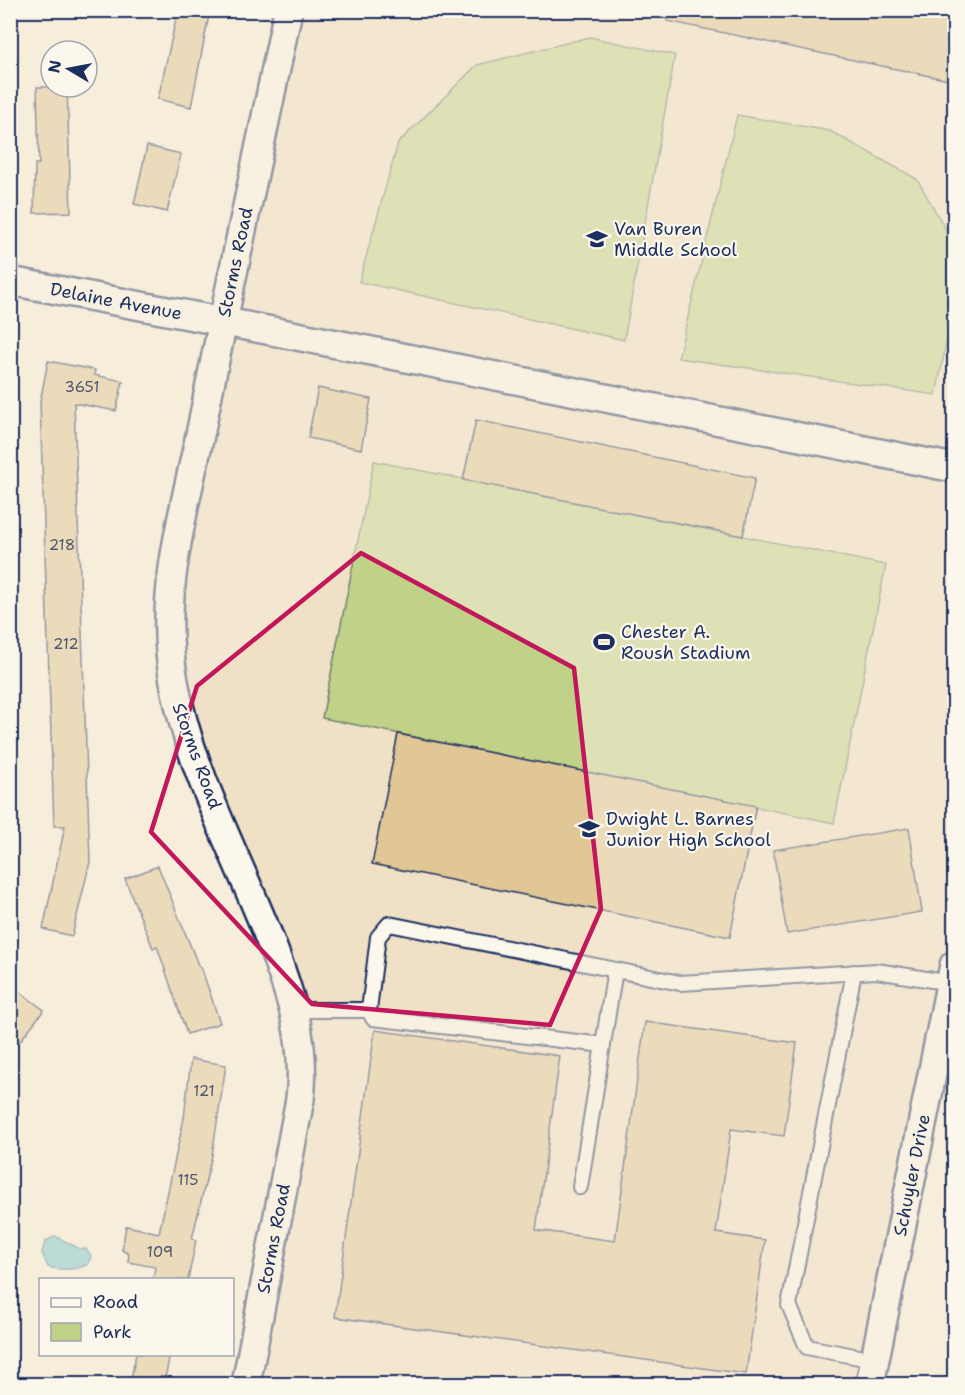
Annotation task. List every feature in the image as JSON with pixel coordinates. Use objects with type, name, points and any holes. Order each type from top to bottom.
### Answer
[{"type":"street","name":"Storms Road","points":[[246,1384],[300,1099],[303,1073],[302,1040],[294,1010],[262,922],[190,746],[176,698],[170,651],[170,599],[178,544],[222,321],[288,10]]},
{"type":"street","name":"Delaine Avenue","points":[[10,281],[222,321],[954,468]]},
{"type":"street","name":"Schuyler Drive","points":[[873,1372],[953,974]]},
{"type":"lane","points":[[603,1045],[373,1018],[369,1010],[378,937],[389,924],[680,982],[877,971],[953,974]]},
{"type":"lane","points":[[580,1187],[615,970]]},
{"type":"lane","points":[[854,972],[789,1305],[807,1347],[873,1372]]},
{"type":"lane","points":[[294,1010],[369,1010]]},
{"type":"highlighted area","points":[[361,553],[574,668],[601,909],[550,1025],[312,1004],[151,832],[197,686]]},
{"type":"shaded area","name":"Dwight L. Barnes Junior High School","points":[[288,11],[954,11],[954,965],[870,1384],[246,1384],[303,1073],[170,651]]},
{"type":"green space","points":[[590,37],[675,55],[624,340],[359,282],[398,143],[477,65]]},
{"type":"green space","points":[[737,115],[830,131],[917,179],[954,244],[954,303],[936,395],[678,358]]},
{"type":"green space","name":"Chester A. Roush Stadium","points":[[374,461],[886,565],[834,823],[322,718]]},
{"type":"water","points":[[55,1236],[80,1249],[86,1249],[91,1256],[88,1264],[68,1269],[48,1267],[42,1253],[45,1242]]},
{"type":"building","points":[[178,10],[210,10],[191,107],[158,99]]},
{"type":"building","points":[[668,10],[928,10],[928,14],[954,19],[954,81],[667,21]]},
{"type":"building","points":[[37,87],[39,87],[39,99],[67,99],[71,212],[34,213],[35,164],[39,164]]},
{"type":"building","points":[[147,146],[181,154],[167,212],[134,204]]},
{"type":"building","points":[[48,361],[95,370],[94,375],[123,381],[116,411],[74,403],[90,862],[72,936],[43,929],[65,826],[54,826],[40,402]]},
{"type":"building","points":[[318,388],[371,399],[361,449],[308,438]]},
{"type":"building","points":[[476,420],[755,478],[743,536],[463,480]]},
{"type":"building","points":[[398,734],[756,806],[730,937],[372,864]]},
{"type":"building","points":[[909,828],[922,912],[787,934],[773,850]]},
{"type":"building","points":[[158,866],[199,967],[201,967],[220,1023],[187,1034],[157,946],[153,948],[125,879]]},
{"type":"building","points":[[10,985],[44,1010],[10,1054]]},
{"type":"building","points":[[645,1022],[797,1043],[784,1136],[731,1129],[716,1233],[765,1240],[746,1374],[335,1317],[375,1030],[560,1056],[536,1230],[615,1241]]},
{"type":"building","points":[[191,1059],[226,1065],[212,1155],[192,1239],[196,1240],[188,1278],[153,1278],[155,1267],[128,1262],[129,1254],[122,1250],[126,1226],[159,1233],[184,1118]]},
{"type":"building","points":[[136,1356],[170,1356],[164,1384],[130,1384]]},
{"type":"place","name":"Van Buren Middle School","points":[[597,239]]},
{"type":"place","name":"Chester A. Roush Stadium","points":[[604,642]]},
{"type":"place","name":"Dwight L. Barnes Junior High School","points":[[589,829]]}]
